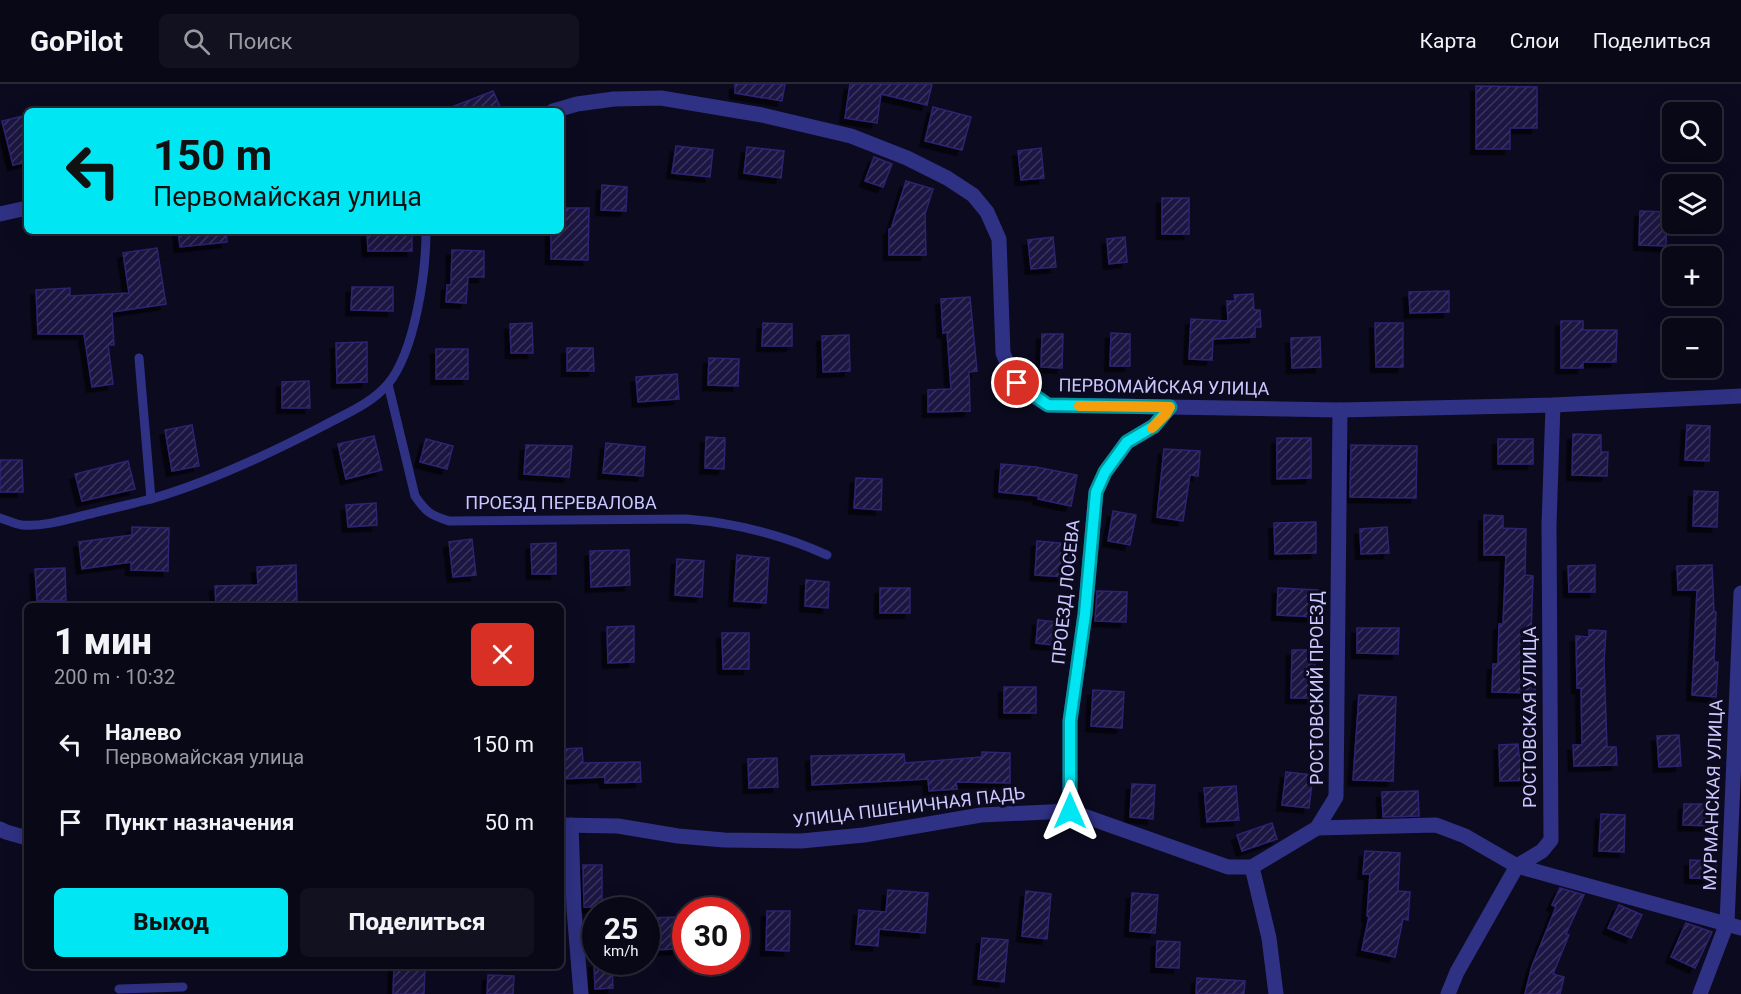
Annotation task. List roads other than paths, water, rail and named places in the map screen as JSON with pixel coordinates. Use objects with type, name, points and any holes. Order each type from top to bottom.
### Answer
[{"type":"street","name":"ПЕРВОМАЙСКАЯ УЛИЦА","points":[[563,108],[614,99],[661,98],[762,115],[851,136],[907,158],[947,178],[973,195],[987,212],[999,239],[1003,353],[1017,383],[1048,405],[1340,410],[1553,405],[1741,396]]},
{"type":"street","points":[[0,214],[24,209]]},
{"type":"street","name":"РОСТОВСКАЯ УЛИЦА","points":[[1448,994],[1457,972],[1517,866],[1542,850],[1551,840],[1549,525],[1553,405]]},
{"type":"street","name":"ПРОЕЗД ЛОСЕВА","points":[[1070,811],[1070,721],[1085,614],[1096,492],[1105,472],[1127,442],[1154,426],[1170,407]]},
{"type":"street","name":"РОСТОВСКИЙ ПРОЕЗД","points":[[1252,867],[1317,828],[1336,797],[1340,410]]},
{"type":"street","name":"МУРМАНСКАЯ УЛИЦА","points":[[1700,994],[1734,925],[1741,593]]},
{"type":"street","name":"УЛИЦА ПШЕНИЧНАЯ ПАДЬ","points":[[566,825],[618,826],[678,836],[724,840],[801,841],[864,835],[981,815],[1070,811],[1228,867],[1252,867]]},
{"type":"street","points":[[566,825],[580,994]]},
{"type":"street","points":[[1317,828],[1436,825],[1465,836],[1517,866],[1734,925]]},
{"type":"street","points":[[0,829],[24,837]]},
{"type":"street","points":[[1252,867],[1269,938],[1276,994]]},
{"type":"lane","points":[[0,518],[21,525],[47,523],[151,499],[202,481],[309,433],[373,398],[388,384],[398,368],[409,341],[424,273],[426,234]]},
{"type":"lane","points":[[139,358],[151,499]]},
{"type":"lane","name":"ПРОЕЗД ПЕРЕВАЛОВА","points":[[388,384],[415,496],[425,511],[434,516],[449,521],[686,519],[724,522],[786,538],[827,555]]},
{"type":"lane","points":[[119,989],[183,987]]}]
